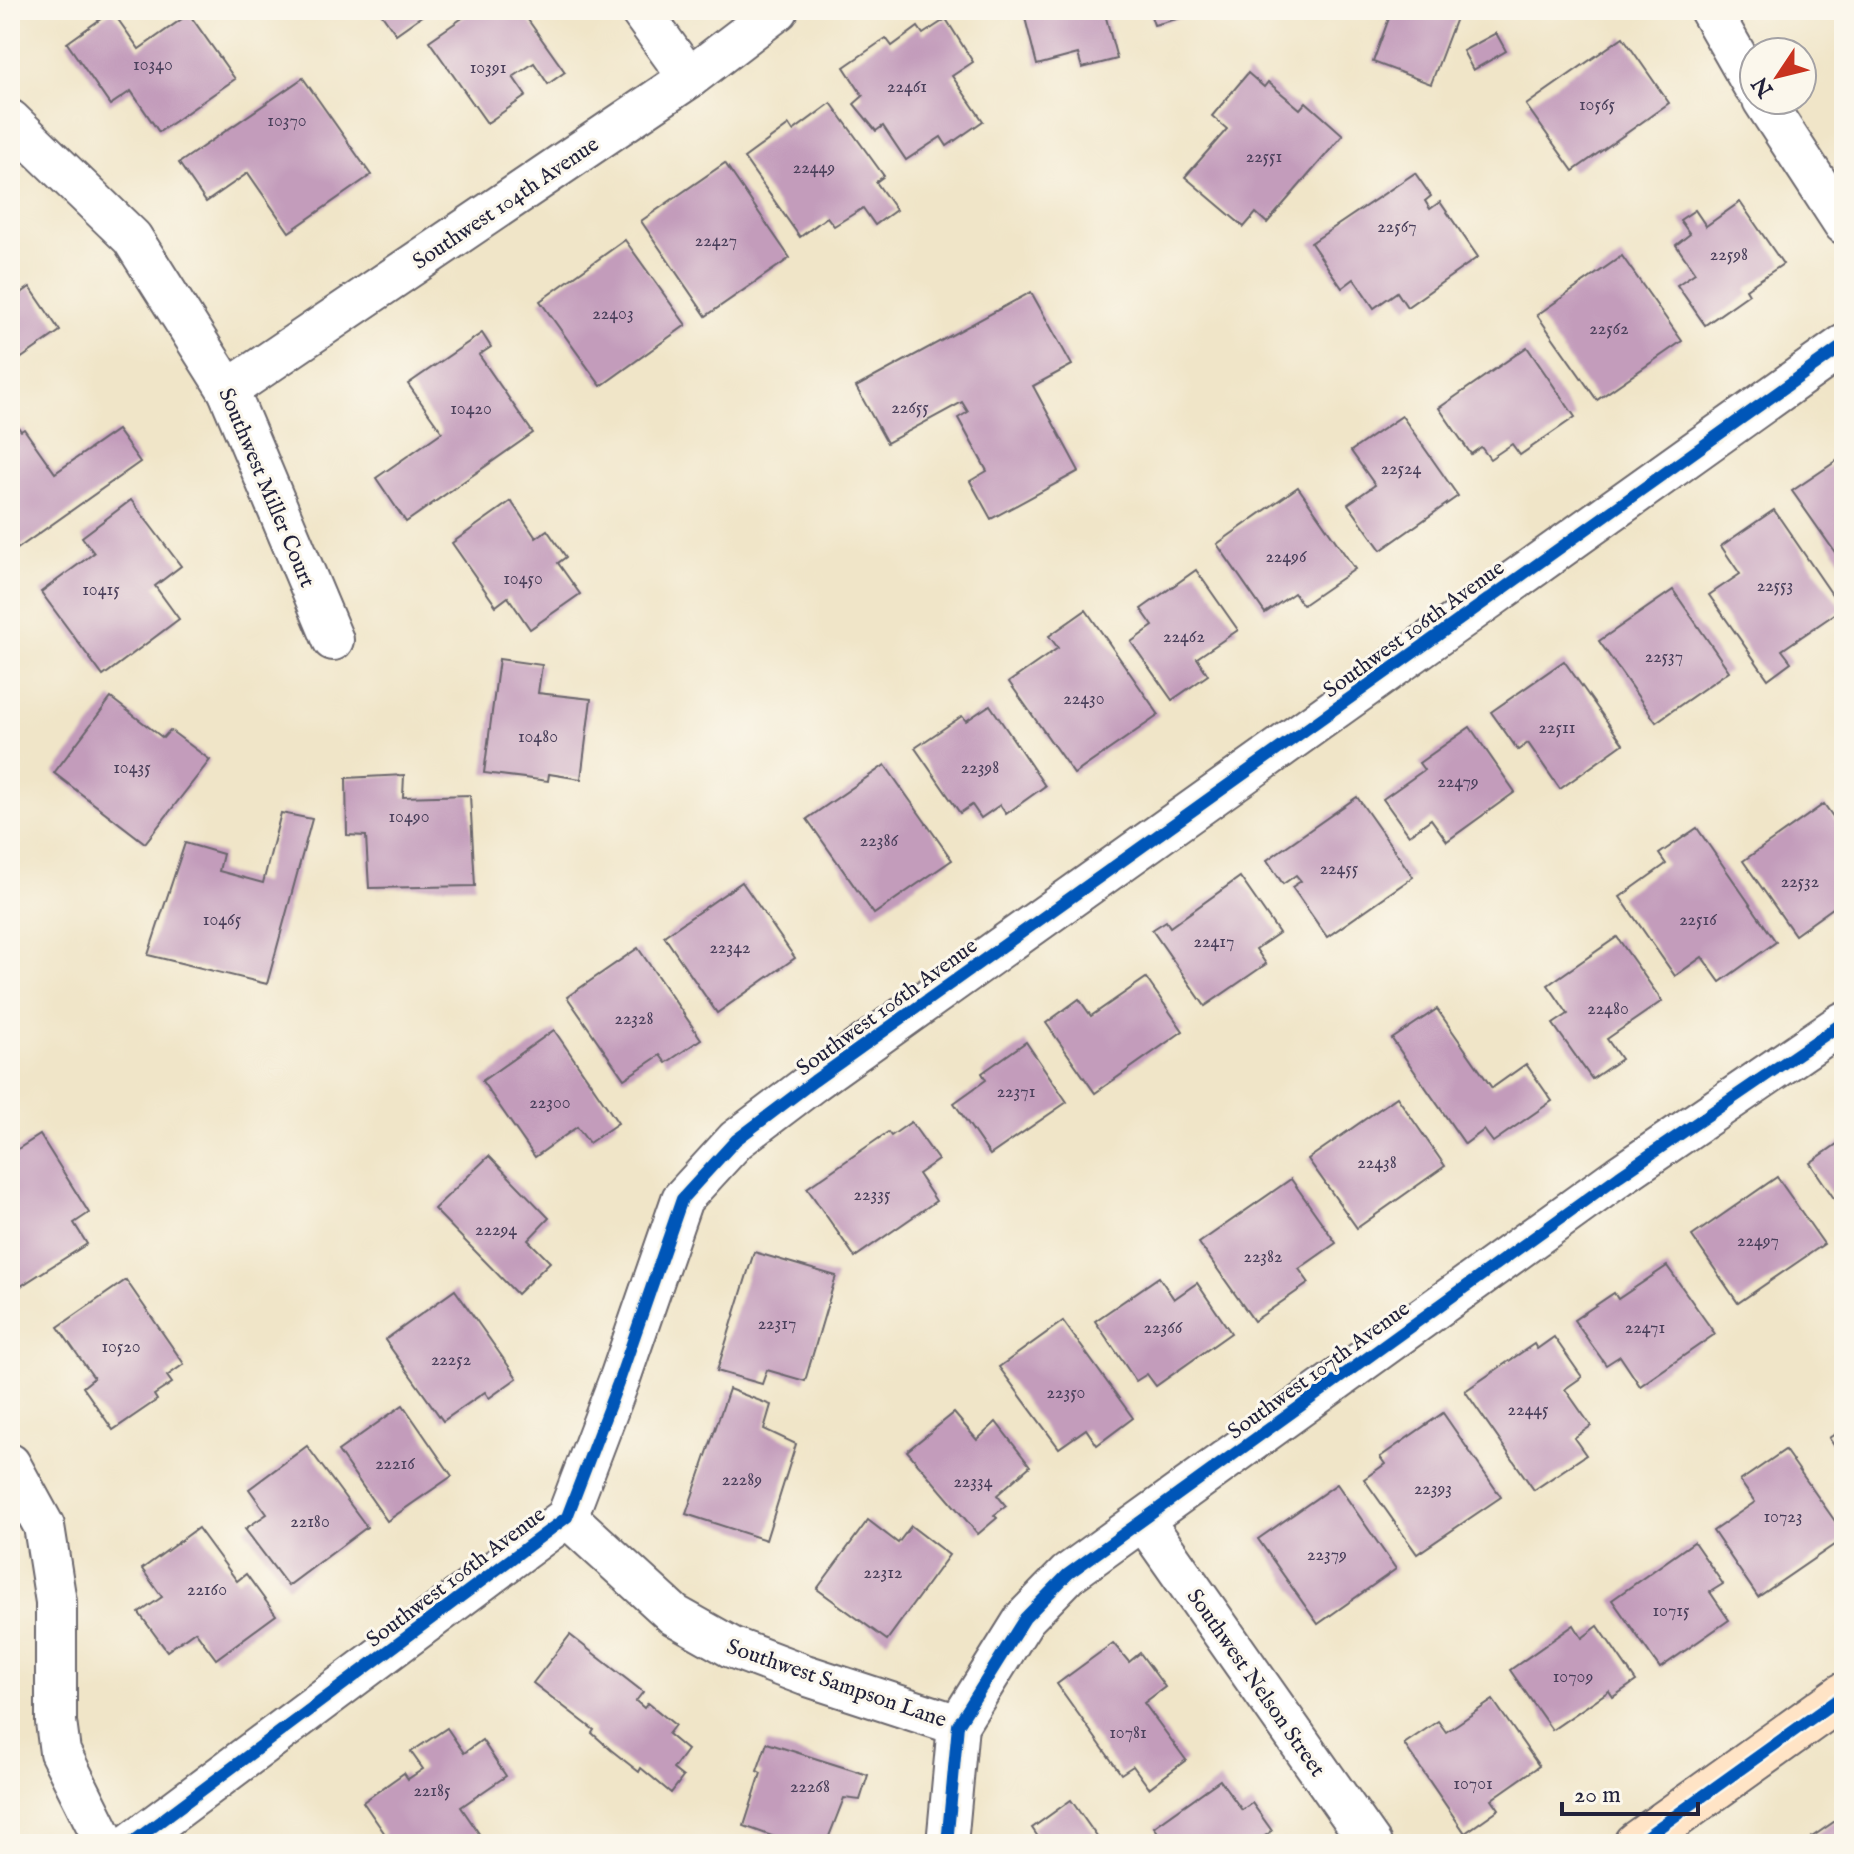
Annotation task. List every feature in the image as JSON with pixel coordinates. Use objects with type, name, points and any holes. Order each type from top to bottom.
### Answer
[{"type":"street","points":[[640,10],[689,78]]},
{"type":"street","name":"Southwest 104th Avenue","points":[[228,390],[689,78],[778,10]]},
{"type":"street","points":[[1710,10],[1738,59]]},
{"type":"street","points":[[1773,116],[1844,224]]},
{"type":"street","name":"Southwest Miller Court","points":[[10,120],[132,238],[228,390],[333,640]]},
{"type":"street","name":"Southwest 106th Avenue","points":[[130,1844],[567,1517],[620,1378],[682,1199],[736,1140],[1844,345]]},
{"type":"street","name":"Southwest 107th Avenue","points":[[947,1844],[958,1725],[1025,1618],[1068,1574],[1619,1176],[1844,1022]]},
{"type":"street","points":[[10,1464],[44,1526],[56,1602],[56,1722],[60,1752],[106,1844]]},
{"type":"street","name":"Southwest Sampson Lane","points":[[567,1517],[674,1615],[731,1647],[805,1675],[958,1725]]},
{"type":"street","name":"Southwest Nelson Street","points":[[1144,1521],[1371,1844]]},
{"type":"street","points":[[1636,1844],[1844,1695]]},
{"type":"building","points":[[379,10],[430,10],[396,34]]},
{"type":"building","points":[[474,10],[521,10],[565,72],[548,84],[534,63],[513,77],[526,96],[487,123],[429,41]]},
{"type":"building","points":[[1023,10],[1104,10],[1117,59],[1082,68],[1078,54],[1037,65]]},
{"type":"building","points":[[1149,10],[1207,10],[1207,11],[1154,25]]},
{"type":"building","points":[[1392,10],[1459,10],[1431,84],[1373,62]]},
{"type":"building","points":[[112,11],[139,49],[189,14],[235,79],[159,132],[131,91],[110,105],[67,43]]},
{"type":"building","points":[[946,19],[973,62],[952,76],[983,121],[947,146],[941,137],[906,160],[883,126],[876,131],[854,104],[863,96],[844,67],[886,38],[892,46],[918,27],[923,34]]},
{"type":"building","points":[[1496,33],[1506,51],[1473,70],[1463,51]]},
{"type":"building","points":[[1623,37],[1669,103],[1573,171],[1526,105]]},
{"type":"building","points":[[1248,73],[1264,87],[1268,82],[1300,109],[1306,102],[1343,135],[1267,223],[1256,213],[1244,227],[1185,177],[1227,129],[1212,116]]},
{"type":"building","points":[[303,78],[371,175],[289,232],[248,173],[206,202],[179,163]]},
{"type":"building","points":[[831,103],[884,176],[876,182],[896,210],[875,225],[863,208],[834,226],[827,217],[800,237],[744,158],[789,125],[793,131]]},
{"type":"building","points":[[725,163],[790,258],[706,316],[641,221]]},
{"type":"building","points":[[1415,173],[1431,196],[1425,201],[1430,209],[1440,202],[1478,257],[1407,307],[1397,292],[1374,308],[1354,279],[1342,288],[1311,243]]},
{"type":"building","points":[[1740,202],[1783,264],[1746,289],[1749,294],[1705,325],[1677,285],[1695,273],[1676,245],[1690,234],[1680,220],[1695,210],[1706,226]]},
{"type":"building","points":[[625,240],[686,325],[601,386],[540,301]]},
{"type":"building","points":[[1622,256],[1682,341],[1597,400],[1537,315]]},
{"type":"building","points":[[30,287],[60,331],[10,366],[10,301]]},
{"type":"building","points":[[1031,292],[1072,365],[1033,386],[1079,471],[991,519],[970,481],[987,471],[958,418],[968,412],[962,402],[887,443],[856,387]]},
{"type":"building","points":[[482,333],[491,347],[479,355],[533,433],[406,522],[376,478],[442,432],[408,384]]},
{"type":"building","points":[[1527,347],[1575,417],[1520,455],[1512,444],[1490,459],[1481,447],[1471,454],[1439,408]]},
{"type":"building","points":[[10,416],[21,431],[24,429],[55,473],[117,430],[140,462],[10,554]]},
{"type":"building","points":[[1402,416],[1458,496],[1381,550],[1348,504],[1375,485],[1351,451]]},
{"type":"building","points":[[1844,456],[1844,565],[1792,491]]},
{"type":"building","points":[[1298,487],[1355,569],[1303,605],[1294,593],[1265,613],[1217,544]]},
{"type":"building","points":[[131,500],[181,566],[155,586],[179,619],[103,676],[41,592],[94,553],[82,537]]},
{"type":"building","points":[[511,501],[536,538],[547,530],[566,557],[558,563],[580,594],[530,629],[508,597],[496,606],[452,543]]},
{"type":"building","points":[[1774,510],[1842,609],[1782,650],[1791,662],[1768,679],[1709,595],[1740,574],[1721,546]]},
{"type":"building","points":[[1196,570],[1238,630],[1197,658],[1208,675],[1172,700],[1131,642],[1153,626],[1141,609]]},
{"type":"building","points":[[1673,590],[1729,671],[1656,722],[1599,641]]},
{"type":"building","points":[[1086,610],[1159,715],[1074,774],[1009,682],[1058,648],[1049,636]]},
{"type":"building","points":[[499,659],[542,665],[538,693],[591,699],[581,779],[549,774],[548,781],[484,773]]},
{"type":"building","points":[[1564,661],[1623,744],[1560,789],[1528,743],[1518,750],[1491,712]]},
{"type":"building","points":[[111,698],[163,738],[170,730],[210,760],[145,843],[54,773]]},
{"type":"building","points":[[990,705],[1045,786],[1006,814],[1000,805],[981,818],[972,805],[960,813],[915,748],[962,716],[966,721]]},
{"type":"building","points":[[1470,727],[1515,792],[1447,841],[1431,819],[1409,835],[1383,799],[1424,770],[1419,763]]},
{"type":"building","points":[[885,765],[952,860],[874,914],[807,819]]},
{"type":"building","points":[[404,775],[403,797],[470,795],[475,886],[369,888],[366,836],[347,835],[346,778]]},
{"type":"building","points":[[1357,797],[1413,877],[1327,937],[1292,887],[1301,881],[1296,875],[1283,884],[1267,860]]},
{"type":"building","points":[[1824,804],[1844,832],[1844,900],[1795,935],[1743,861]]},
{"type":"building","points":[[281,813],[312,819],[267,984],[148,955],[185,843],[223,854],[219,871],[263,883]]},
{"type":"building","points":[[1697,828],[1776,942],[1720,982],[1702,957],[1675,976],[1620,897],[1666,864],[1659,854]]},
{"type":"building","points":[[1240,877],[1279,933],[1256,949],[1266,964],[1205,1006],[1152,930],[1166,921],[1170,927]]},
{"type":"building","points":[[742,882],[795,958],[717,1013],[664,936]]},
{"type":"building","points":[[1617,937],[1662,1001],[1607,1039],[1621,1059],[1592,1079],[1553,1024],[1568,1014],[1548,985]]},
{"type":"building","points":[[638,948],[701,1039],[666,1063],[660,1055],[624,1079],[567,997]]},
{"type":"building","points":[[1146,978],[1183,1031],[1095,1093],[1046,1023],[1079,999],[1091,1016]]},
{"type":"building","points":[[1437,1009],[1492,1088],[1526,1064],[1552,1101],[1493,1142],[1484,1130],[1465,1144],[1392,1039]]},
{"type":"building","points":[[554,1030],[618,1123],[589,1143],[577,1127],[535,1157],[482,1081]]},
{"type":"building","points":[[1026,1042],[1067,1102],[990,1155],[954,1103],[986,1080],[982,1073]]},
{"type":"building","points":[[1397,1097],[1445,1166],[1357,1228],[1308,1159]]},
{"type":"building","points":[[911,1122],[938,1160],[918,1174],[936,1201],[855,1257],[807,1188],[888,1132],[891,1136]]},
{"type":"building","points":[[40,1135],[89,1213],[74,1223],[87,1244],[13,1291],[10,1286],[10,1154]]},
{"type":"building","points":[[1844,1139],[1844,1213],[1810,1163]]},
{"type":"building","points":[[489,1156],[549,1218],[528,1240],[550,1262],[517,1294],[434,1209]]},
{"type":"building","points":[[1777,1177],[1824,1244],[1738,1303],[1692,1236]]},
{"type":"building","points":[[1291,1179],[1336,1243],[1299,1269],[1309,1283],[1254,1321],[1199,1243]]},
{"type":"building","points":[[754,1252],[836,1276],[805,1381],[767,1370],[762,1384],[717,1371]]},
{"type":"building","points":[[1667,1266],[1715,1334],[1640,1386],[1620,1356],[1606,1365],[1574,1320],[1614,1293],[1618,1299]]},
{"type":"building","points":[[1159,1277],[1174,1299],[1197,1283],[1231,1333],[1156,1386],[1147,1374],[1136,1381],[1095,1321]]},
{"type":"building","points":[[126,1280],[184,1364],[167,1376],[172,1383],[154,1395],[157,1400],[113,1430],[83,1387],[94,1378],[58,1327]]},
{"type":"building","points":[[455,1290],[517,1378],[489,1398],[485,1392],[443,1421],[385,1340]]},
{"type":"building","points":[[1063,1321],[1133,1418],[1097,1445],[1086,1429],[1059,1448],[999,1367]]},
{"type":"building","points":[[1554,1337],[1582,1377],[1565,1389],[1591,1426],[1574,1438],[1586,1455],[1534,1490],[1465,1391],[1534,1344],[1537,1349]]},
{"type":"building","points":[[729,1389],[771,1405],[764,1429],[796,1444],[766,1540],[686,1514]]},
{"type":"building","points":[[403,1405],[452,1476],[387,1521],[338,1451]]},
{"type":"building","points":[[954,1413],[977,1440],[996,1422],[1030,1466],[997,1495],[1006,1506],[978,1534],[907,1451]]},
{"type":"building","points":[[1443,1413],[1501,1497],[1417,1554],[1364,1479],[1385,1464],[1380,1457]]},
{"type":"building","points":[[1844,1428],[1844,1460],[1829,1438]]},
{"type":"building","points":[[307,1446],[367,1527],[288,1586],[245,1529],[267,1514],[249,1489]]},
{"type":"building","points":[[1785,1450],[1844,1538],[1758,1597],[1713,1531],[1755,1502],[1740,1481]]},
{"type":"building","points":[[1337,1484],[1396,1569],[1318,1624],[1258,1539]]},
{"type":"building","points":[[868,1520],[898,1543],[911,1526],[949,1555],[887,1640],[817,1589]]},
{"type":"building","points":[[198,1528],[237,1581],[246,1574],[276,1615],[216,1659],[195,1631],[167,1651],[139,1613],[162,1597],[142,1569]]},
{"type":"building","points":[[1694,1542],[1723,1584],[1710,1592],[1729,1620],[1660,1668],[1612,1600]]},
{"type":"building","points":[[1574,1625],[1582,1638],[1598,1626],[1636,1681],[1613,1697],[1609,1691],[1552,1730],[1510,1670]]},
{"type":"building","points":[[570,1635],[643,1692],[636,1701],[644,1708],[648,1703],[675,1725],[668,1734],[687,1750],[673,1769],[683,1777],[671,1793],[641,1768],[639,1772],[611,1750],[592,1733],[594,1730],[533,1683]]},
{"type":"building","points":[[1113,1643],[1129,1662],[1140,1653],[1165,1687],[1144,1703],[1186,1760],[1149,1788],[1133,1766],[1121,1774],[1057,1684]]},
{"type":"building","points":[[1493,1700],[1539,1766],[1492,1799],[1499,1809],[1465,1833],[1404,1744],[1438,1721],[1446,1732]]},
{"type":"building","points":[[447,1728],[464,1753],[482,1740],[506,1776],[461,1807],[482,1838],[474,1844],[371,1844],[385,1834],[363,1802],[404,1773],[408,1779],[423,1769],[411,1752]]},
{"type":"building","points":[[767,1743],[868,1775],[860,1800],[844,1798],[826,1844],[786,1844],[786,1841],[744,1826]]},
{"type":"building","points":[[1220,1780],[1242,1810],[1252,1803],[1272,1831],[1265,1836],[1270,1844],[1167,1844],[1154,1827]]},
{"type":"building","points":[[1071,1800],[1102,1844],[1043,1844],[1032,1828]]},
{"type":"building","points":[[1844,1815],[1844,1844],[1817,1844],[1812,1837]]},
{"type":"cycle path","points":[[130,1844],[567,1517],[620,1378],[682,1199],[736,1140],[814,1081],[1844,345]]},
{"type":"cycle path","points":[[947,1844],[958,1725],[1025,1618],[1068,1574],[1619,1176],[1844,1022]]},
{"type":"cycle path","points":[[1636,1844],[1844,1695]]}]
